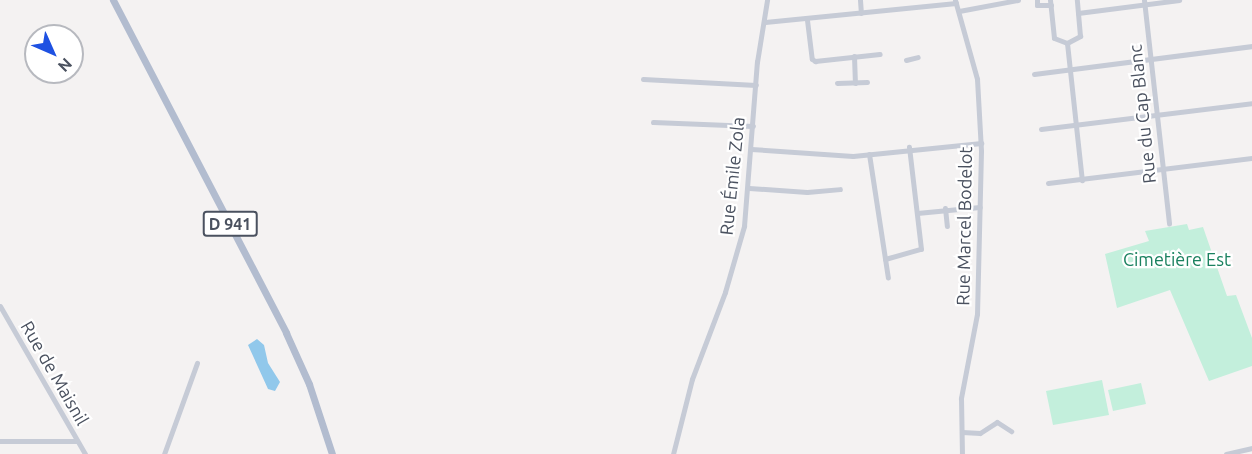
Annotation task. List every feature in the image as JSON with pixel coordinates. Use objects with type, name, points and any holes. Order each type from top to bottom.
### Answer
[{"type":"main road","name":"D 941","points":[[113,0],[286,333],[309,384],[332,454]]},
{"type":"street","name":"Rue Émile Zola","points":[[673,454],[692,379],[736,260],[749,188],[756,85],[767,0]]},
{"type":"street","points":[[860,0],[861,13]]},
{"type":"street","points":[[959,11],[1018,0]]},
{"type":"street","points":[[1037,0],[1037,5],[1051,2],[1054,38],[1067,43],[1080,36],[1077,0]]},
{"type":"street","points":[[1078,13],[1144,2],[1179,0]]},
{"type":"street","points":[[765,22],[807,20],[955,2]]},
{"type":"street","name":"Rue Marcel Bodelot","points":[[955,2],[977,79],[981,143],[977,314],[961,398],[962,454]]},
{"type":"street","name":"Rue du Cap Blanc","points":[[1144,2],[1169,224]]},
{"type":"street","points":[[807,20],[812,59],[816,61],[880,54]]},
{"type":"street","points":[[1067,43],[1082,180]]},
{"type":"street","points":[[1034,74],[1252,46]]},
{"type":"street","points":[[854,56],[855,82]]},
{"type":"street","points":[[906,60],[918,57]]},
{"type":"street","points":[[643,79],[756,85]]},
{"type":"street","points":[[837,83],[867,82]]},
{"type":"street","points":[[1041,129],[1252,103]]},
{"type":"street","points":[[653,122],[753,126]]},
{"type":"street","points":[[751,149],[869,154],[909,147],[981,143]]},
{"type":"street","points":[[885,259],[921,249],[909,147]]},
{"type":"street","points":[[869,154],[888,278]]},
{"type":"street","points":[[1048,183],[1252,158]]},
{"type":"street","points":[[749,188],[807,192],[840,189]]},
{"type":"street","points":[[917,213],[945,208],[980,207]]},
{"type":"street","points":[[945,208],[947,226]]},
{"type":"street","name":"Rue de Maisnil","points":[[0,306],[85,454]]},
{"type":"street","points":[[164,454],[197,363]]},
{"type":"street","points":[[962,432],[980,433],[997,422],[1011,431]]},
{"type":"street","points":[[0,441],[77,441]]},
{"type":"street","points":[[1228,454],[1252,448]]},
{"type":"green space","name":"Cimetière Est","points":[[1187,224],[1189,230],[1203,227],[1227,296],[1236,295],[1252,338],[1252,366],[1209,381],[1170,290],[1117,308],[1105,254],[1149,241],[1145,231]]},
{"type":"green space","points":[[1102,380],[1109,415],[1053,425],[1046,391]]},
{"type":"green space","points":[[1141,383],[1146,404],[1113,411],[1108,390]]},
{"type":"water","points":[[257,339],[264,345],[268,363],[280,382],[275,391],[268,389],[248,345]]}]
